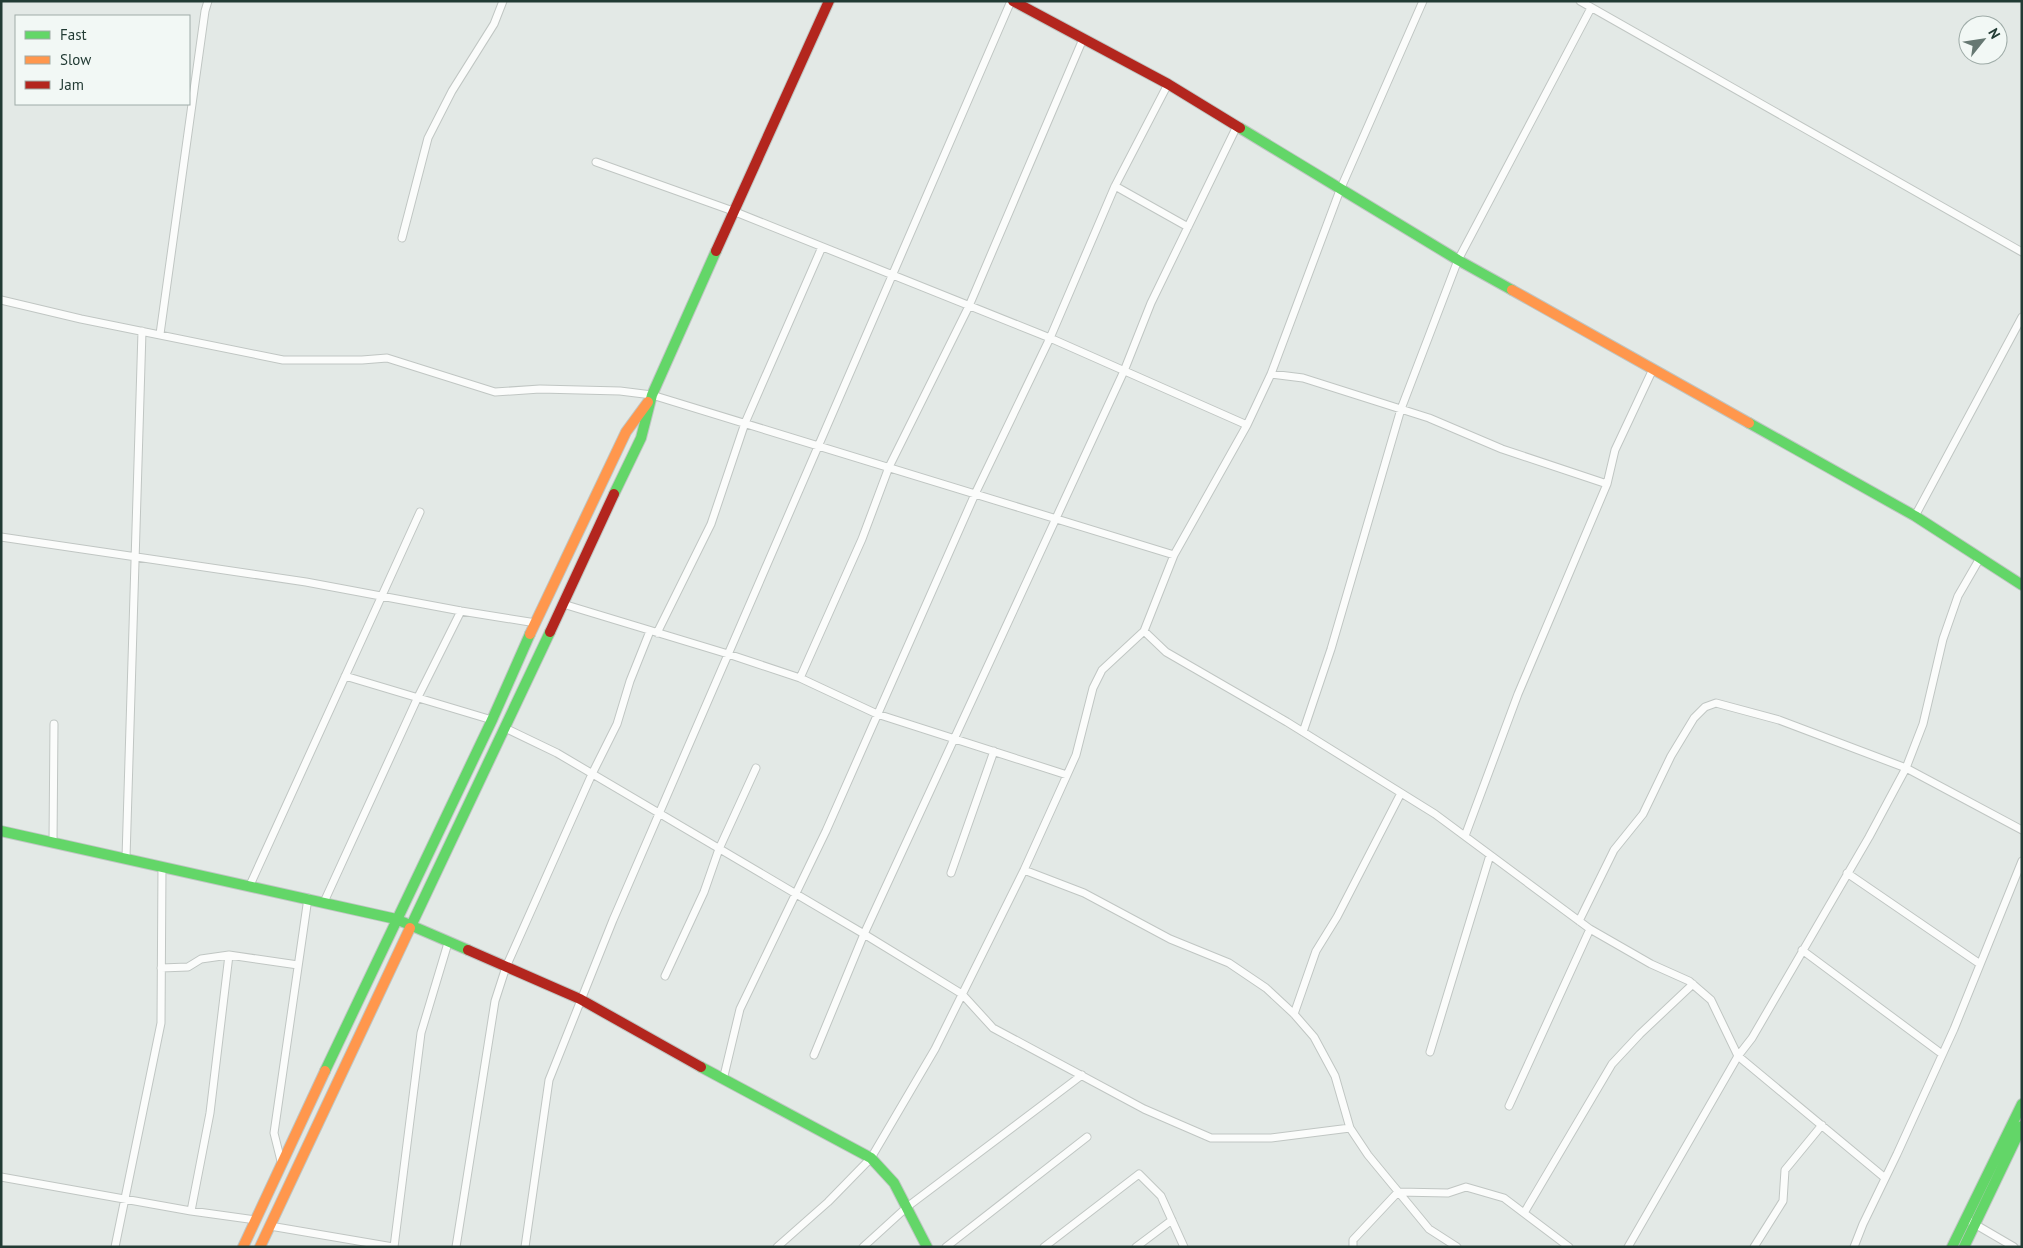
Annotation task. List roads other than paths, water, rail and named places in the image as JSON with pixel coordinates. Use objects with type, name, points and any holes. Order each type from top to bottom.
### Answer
[{"type":"street","points":[[160,334],[205,11],[208,1]]},
{"type":"street","points":[[402,238],[428,138],[452,90],[494,24],[503,1]]},
{"type":"street","points":[[260,1247],[641,438],[652,395],[733,211],[829,1]]},
{"type":"street","points":[[525,1247],[549,1080],[580,999],[891,275],[1012,1],[1168,84],[1458,260],[1915,516],[2022,585]]},
{"type":"street","points":[[777,1247],[828,1202],[872,1158],[935,1049],[1024,870],[1076,755],[1093,688],[1102,670],[1144,631],[1174,555],[1247,425],[1271,374],[1340,190],[1423,1]]},
{"type":"street","points":[[1580,1],[2022,252]]},
{"type":"street","points":[[1303,732],[1334,640],[1401,410],[1458,260],[1591,8]]},
{"type":"street","points":[[800,678],[862,539],[889,467],[969,306],[1083,38]]},
{"type":"street","points":[[723,1080],[740,1009],[826,831],[975,494],[1050,338],[1115,186],[1168,84]]},
{"type":"street","points":[[814,1055],[864,934],[1124,371],[1151,303],[1237,126]]},
{"type":"street","points":[[596,162],[733,211],[1050,338],[1247,425]]},
{"type":"street","points":[[1115,186],[1188,227]]},
{"type":"street","points":[[456,1247],[495,1001],[506,967],[592,774],[617,724],[630,681],[653,632],[711,524],[745,423],[822,247]]},
{"type":"street","points":[[1,300],[283,360],[362,360],[387,358],[495,392],[540,389],[620,391],[652,395],[1174,555]]},
{"type":"street","points":[[1915,516],[2022,317]]},
{"type":"street","points":[[126,858],[142,331]]},
{"type":"street","points":[[1465,836],[1518,694],[1608,484],[1615,450],[1652,369]]},
{"type":"street","points":[[1271,374],[1303,378],[1428,418],[1502,449],[1608,484]]},
{"type":"street","points":[[244,1247],[396,919],[492,720],[626,432],[652,395]]},
{"type":"street","points":[[250,885],[420,512]]},
{"type":"street","points":[[1,537],[306,582],[536,623]]},
{"type":"street","points":[[1628,1247],[1738,1056],[1752,1038],[1848,873],[1906,768],[1923,724],[1944,638],[1958,596],[1980,558]]},
{"type":"street","points":[[563,604],[800,678],[877,714],[1067,775]]},
{"type":"street","points":[[324,902],[417,699],[461,611]]},
{"type":"street","points":[[1144,631],[1166,652],[1303,732],[1401,793],[1465,836],[1590,930],[1651,964],[1693,984],[1711,1000],[1727,1029],[1738,1056],[1885,1178]]},
{"type":"street","points":[[345,676],[492,720]]},
{"type":"street","points":[[1579,921],[1614,850],[1643,814],[1671,756],[1694,718],[1705,707],[1716,703],[1779,720],[1906,768],[2022,830]]},
{"type":"street","points":[[53,843],[54,724]]},
{"type":"street","points":[[506,728],[557,753],[962,994],[993,1028],[1144,1109],[1211,1138],[1271,1138],[1350,1128]]},
{"type":"street","points":[[950,873],[994,751]]},
{"type":"street","points":[[665,976],[704,892],[719,849],[756,768]]},
{"type":"street","points":[[1294,1014],[1316,950],[1337,917],[1401,793]]},
{"type":"street","points":[[1,832],[250,885],[396,919],[580,999],[723,1080],[872,1158],[894,1183],[927,1247]]},
{"type":"street","points":[[1430,1052],[1490,855]]},
{"type":"street","points":[[1854,1247],[1862,1224],[1942,1054],[2022,860]]},
{"type":"street","points":[[115,1247],[161,1023],[162,866]]},
{"type":"street","points":[[1024,870],[1084,893],[1170,938],[1230,963],[1266,988],[1294,1014],[1314,1037],[1335,1076],[1350,1128],[1368,1155],[1429,1229],[1457,1247]]},
{"type":"street","points":[[1848,873],[1980,964]]},
{"type":"street","points":[[282,1166],[274,1133],[308,898]]},
{"type":"street","points":[[1509,1106],[1590,930]]},
{"type":"street","points":[[270,1226],[393,1247],[421,1033],[448,943]]},
{"type":"street","points":[[1802,950],[1942,1054]]},
{"type":"street","points":[[161,968],[188,967],[201,959],[229,955],[298,965]]},
{"type":"street","points":[[191,1211],[210,1113],[229,955]]},
{"type":"street","points":[[1524,1213],[1612,1064],[1640,1034],[1693,984]]},
{"type":"street","points":[[862,1247],[907,1207],[1082,1075]]},
{"type":"street","points":[[1964,1247],[1970,1222],[2022,1104]]},
{"type":"street","points":[[1754,1247],[1782,1201],[1785,1170],[1822,1125]]},
{"type":"street","points":[[1952,1247],[1970,1222],[2022,1126]]},
{"type":"street","points":[[946,1247],[1086,1137]]},
{"type":"street","points":[[1044,1247],[1053,1244],[1139,1174],[1162,1196],[1184,1247]]},
{"type":"street","points":[[1,1177],[191,1211],[256,1220]]},
{"type":"street","points":[[1353,1247],[1353,1240],[1398,1192],[1448,1193],[1466,1187],[1504,1198],[1569,1247]]},
{"type":"street","points":[[1136,1247],[1172,1220]]},
{"type":"street","points":[[1970,1222],[2014,1247]]}]
